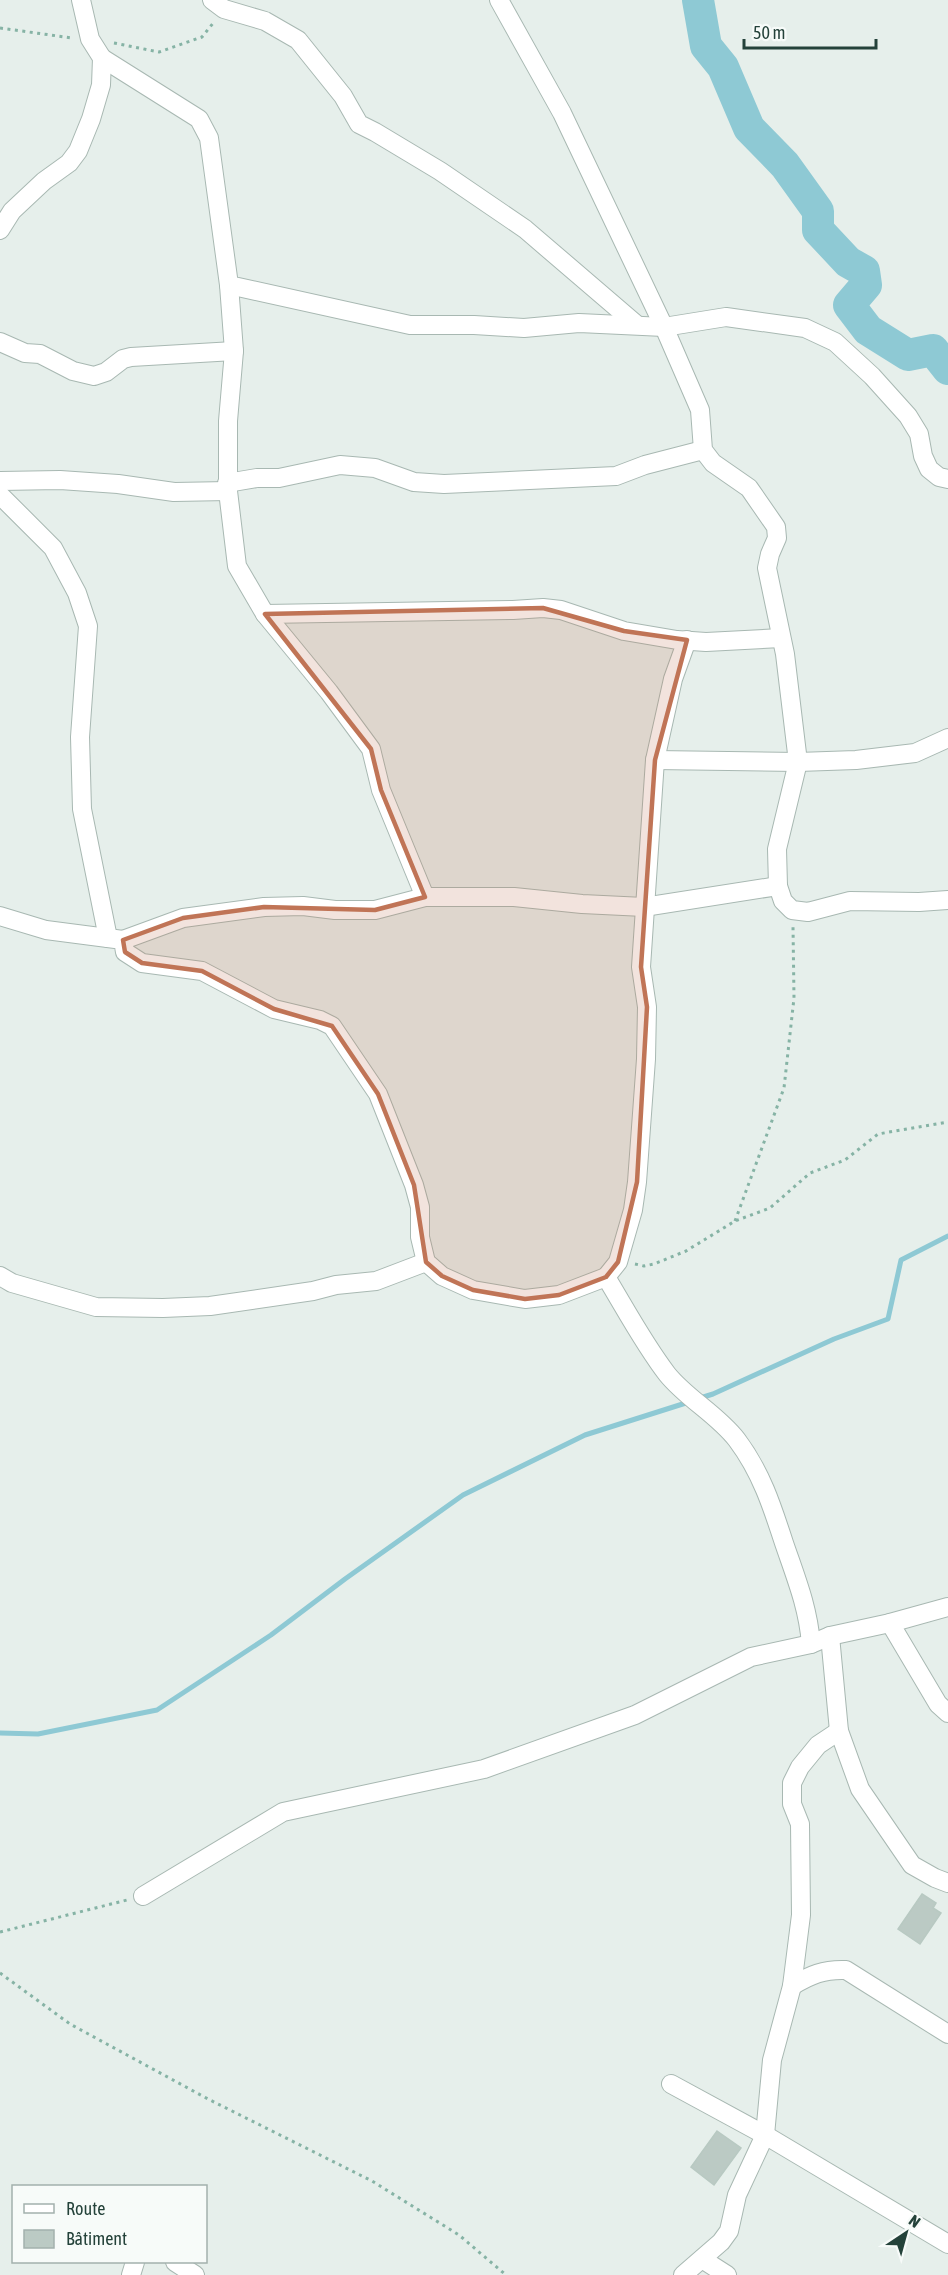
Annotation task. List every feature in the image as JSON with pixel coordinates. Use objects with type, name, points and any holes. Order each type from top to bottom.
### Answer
[{"type":"street","points":[[81,0],[90,39],[102,58],[199,119],[209,138],[229,285],[234,351],[228,421],[228,487],[237,566],[265,614],[329,692],[371,748],[381,790],[425,897]]},
{"type":"street","points":[[499,0],[562,113],[664,327],[699,410],[703,450],[713,463],[749,488],[776,527],[777,538],[767,568],[785,654],[798,762],[777,849],[778,886],[783,901],[792,910],[808,912],[850,901],[948,900]]},
{"type":"street","points":[[218,4],[265,21],[298,40],[343,96],[359,124],[441,171],[525,229],[637,325]]},
{"type":"street","points":[[0,230],[12,212],[44,181],[69,163],[78,151],[101,85],[102,58]]},
{"type":"street","points":[[229,285],[410,325],[524,328],[579,323],[664,327],[726,317],[805,328],[835,342],[872,376],[908,416],[920,434],[923,456],[929,469],[939,477],[948,479]]},
{"type":"street","points":[[0,342],[25,353],[40,354],[73,371],[94,376],[106,372],[123,359],[131,357],[234,351]]},
{"type":"street","points":[[0,481],[60,480],[118,484],[174,492],[228,487],[257,478],[279,478],[340,465],[375,468],[414,482],[444,484],[616,476],[645,465],[703,450]]},
{"type":"street","points":[[0,495],[53,548],[77,593],[87,626],[80,737],[82,809],[116,939],[125,952],[142,963],[201,970],[274,1009],[320,1020],[332,1026],[378,1094],[414,1185],[420,1207],[420,1237],[426,1262],[442,1276],[472,1290],[525,1299],[559,1295],[606,1277],[618,1262],[633,1210],[641,1136],[647,1007],[641,967],[655,760],[673,679],[687,640]]},
{"type":"street","points":[[265,614],[543,608],[561,610],[624,631],[687,640],[706,642],[781,638]]},
{"type":"street","points":[[655,760],[798,762],[856,760],[915,753],[948,738]]},
{"type":"street","points":[[0,916],[46,930],[116,939],[183,918],[264,907],[303,906],[335,910],[375,910],[425,897],[514,897],[644,907],[778,886]]},
{"type":"street","points":[[0,1276],[12,1283],[96,1307],[163,1308],[210,1306],[313,1291],[336,1285],[376,1281],[426,1262]]},
{"type":"street","points":[[606,1277],[644,1340],[668,1374],[687,1395],[736,1439],[764,1485],[773,1505],[808,1615],[811,1644]]},
{"type":"street","points":[[143,1896],[283,1812],[484,1769],[635,1715],[751,1657],[811,1644],[830,1636],[890,1623],[948,1606]]},
{"type":"street","points":[[890,1623],[938,1704],[948,1713]]},
{"type":"street","points":[[830,1636],[838,1731],[860,1789],[912,1865],[948,1883]]},
{"type":"street","points":[[683,2275],[721,2242],[729,2231],[737,2195],[765,2135],[772,2060],[792,1986],[801,1915],[800,1824],[792,1804],[792,1783],[800,1767],[818,1745],[838,1731]]},
{"type":"street","points":[[792,1986],[811,1975],[830,1969],[846,1970],[948,2034]]},
{"type":"street","points":[[671,2084],[765,2135],[948,2244]]},
{"type":"street","points":[[702,2259],[728,2275]]},
{"type":"street","points":[[177,2263],[195,2275]]},
{"type":"path","points":[[0,28],[61,38],[90,39],[159,52],[202,38],[218,4]]},
{"type":"path","points":[[735,1221],[784,1088],[794,998],[792,910]]},
{"type":"path","points":[[618,1262],[644,1266],[686,1251],[735,1221],[770,1208],[810,1173],[845,1160],[878,1134],[948,1122]]},
{"type":"path","points":[[0,1932],[143,1896]]},
{"type":"path","points":[[0,1973],[70,2024],[208,2099],[372,2181],[459,2235],[506,2275]]},
{"type":"highlighted area","points":[[543,608],[624,631],[687,640],[655,760],[641,967],[647,1007],[637,1182],[618,1262],[606,1277],[559,1295],[525,1299],[473,1290],[442,1276],[426,1262],[414,1185],[378,1094],[332,1026],[274,1009],[202,971],[142,963],[125,952],[123,940],[183,918],[264,907],[375,910],[425,897],[381,790],[371,749],[265,614]]},
{"type":"building","points":[[922,1894],[936,1903],[933,1908],[941,1913],[920,1944],[898,1929]]},
{"type":"building","points":[[717,2131],[741,2148],[714,2185],[691,2167]]},
{"type":"waterway","points":[[698,0],[706,46],[723,67],[749,128],[785,165],[818,211],[818,230],[848,262],[864,271],[866,285],[849,305],[868,330],[908,355],[933,350],[948,369]]},
{"type":"waterway","points":[[697,1399],[713,1394],[834,1339],[888,1319],[901,1260],[948,1236]]},
{"type":"waterway","points":[[0,1733],[38,1734],[157,1710],[271,1635],[463,1495],[585,1435],[689,1402]]}]
